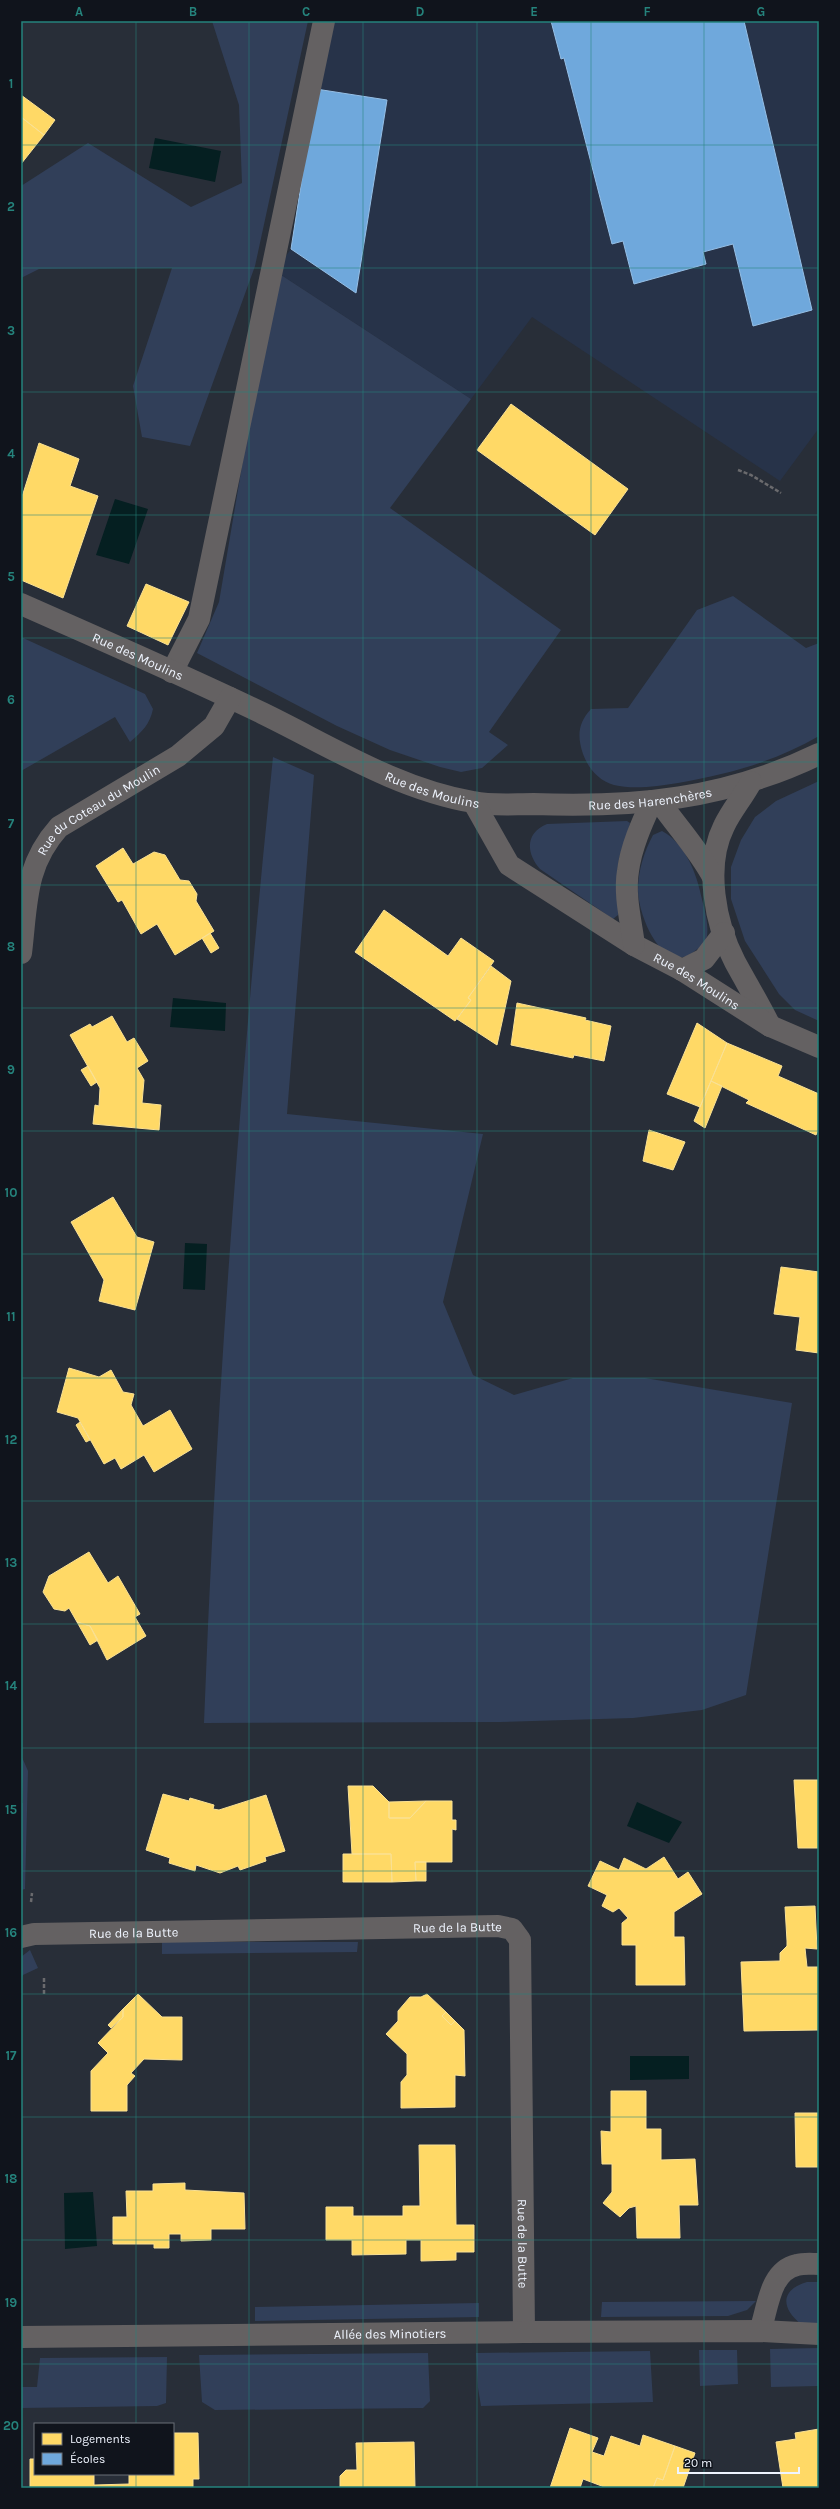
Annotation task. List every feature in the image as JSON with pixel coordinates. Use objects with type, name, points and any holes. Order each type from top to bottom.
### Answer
[{"type":"street","points":[[172,672],[198,619],[202,605],[324,21]]},
{"type":"street","name":"Rue des Moulins","points":[[21,604],[230,698],[406,784],[474,803],[509,865],[634,945],[682,970],[770,1026],[819,1047]]},
{"type":"street","name":"Rue du Coteau du Moulin","points":[[21,953],[31,870],[47,840],[59,827],[178,756],[214,726],[230,698]]},
{"type":"street","name":"Rue des Harenchères","points":[[474,803],[576,806],[655,801],[751,782],[782,772],[819,754]]},
{"type":"street","points":[[751,782],[724,826],[717,846],[713,877],[718,917],[724,933],[735,961],[751,987],[770,1026]]},
{"type":"street","points":[[634,945],[628,901],[628,871],[638,834],[655,801],[680,832],[699,851],[713,877]]},
{"type":"street","points":[[682,970],[704,959],[724,933]]},
{"type":"street","name":"Rue de la Butte","points":[[21,1937],[50,1934],[498,1926],[512,1929],[520,1940],[524,2332]]},
{"type":"street","points":[[760,2332],[773,2284],[783,2271],[797,2265],[819,2264]]},
{"type":"street","name":"Allée des Minotiers","points":[[21,2336],[524,2332],[760,2332],[819,2334]]},
{"type":"path","points":[[738,470],[751,475],[781,493]]},
{"type":"path","points":[[44,1976],[44,1994]]},
{"type":"shaded area","points":[[212,21],[308,21],[255,266],[190,446],[142,437],[133,386],[172,268],[39,269],[21,278],[21,186],[88,143],[191,207],[242,183],[239,105]]},
{"type":"shaded area","points":[[328,21],[819,21],[819,428],[780,481],[532,317],[471,399],[275,271],[291,249]]},
{"type":"shaded area","points":[[155,138],[221,151],[215,182],[149,168]]},
{"type":"shaded area","points":[[275,271],[471,399],[390,508],[561,630],[489,732],[508,745],[482,768],[461,772],[440,767],[390,750],[337,726],[197,653],[219,602]]},
{"type":"shaded area","points":[[115,499],[148,509],[129,564],[96,555]]},
{"type":"shaded area","points":[[733,596],[806,648],[819,643],[819,736],[785,753],[751,766],[715,776],[678,783],[646,787],[630,787],[614,785],[599,777],[591,769],[583,754],[579,736],[583,719],[591,709],[628,708],[697,610]]},
{"type":"shaded area","points":[[21,637],[145,694],[153,709],[150,719],[145,727],[130,742],[115,717],[21,771]]},
{"type":"shaded area","points":[[273,757],[314,775],[287,1114],[483,1134],[443,1302],[473,1375],[514,1395],[573,1378],[645,1378],[792,1403],[746,1695],[702,1710],[633,1718],[500,1722],[204,1723],[222,1360],[250,998]]},
{"type":"shaded area","points":[[819,781],[819,1021],[795,1010],[779,994],[745,941],[731,899],[731,867],[741,840],[755,817],[776,801]]},
{"type":"shaded area","points":[[627,821],[630,823],[618,865],[618,915],[613,919],[540,869],[535,863],[530,850],[531,838],[540,828],[547,824]]},
{"type":"shaded area","points":[[662,831],[676,842],[687,857],[695,874],[704,907],[707,936],[698,949],[684,957],[673,956],[663,950],[648,928],[642,914],[639,901],[638,883],[644,855],[653,835]]},
{"type":"shaded area","points":[[173,998],[226,1003],[225,1031],[170,1027]]},
{"type":"shaded area","points":[[185,1243],[207,1244],[205,1290],[183,1289]]},
{"type":"shaded area","points":[[21,1755],[28,1771],[25,1889],[21,1890],[21,1803],[23,1803]]},
{"type":"shaded area","points":[[637,1802],[682,1822],[669,1843],[627,1826]]},
{"type":"shaded area","points":[[162,1942],[358,1942],[357,1952],[162,1954]]},
{"type":"shaded area","points":[[30,1950],[38,1968],[23,1975],[21,1979],[21,1957]]},
{"type":"shaded area","points":[[630,2056],[689,2056],[689,2079],[630,2080]]},
{"type":"shaded area","points":[[93,2192],[97,2246],[65,2249],[64,2193]]},
{"type":"shaded area","points":[[807,2282],[819,2282],[819,2324],[801,2324],[794,2318],[787,2306],[786,2300],[792,2290],[798,2285]]},
{"type":"shaded area","points":[[756,2301],[747,2310],[728,2316],[601,2317],[602,2302]]},
{"type":"shaded area","points":[[479,2303],[479,2317],[255,2321],[255,2307]]},
{"type":"shaded area","points":[[819,2348],[819,2386],[771,2387],[770,2349]]},
{"type":"shaded area","points":[[699,2350],[737,2350],[738,2384],[700,2386]]},
{"type":"shaded area","points":[[650,2351],[653,2402],[481,2406],[478,2388],[476,2353]]},
{"type":"shaded area","points":[[428,2353],[430,2401],[423,2408],[215,2410],[202,2402],[199,2355]]},
{"type":"shaded area","points":[[167,2357],[166,2403],[157,2406],[21,2408],[21,2387],[37,2387],[40,2358]]},
{"type":"building: Logements","points":[[21,95],[55,120],[44,135],[21,117]]},
{"type":"building: Logements","points":[[21,117],[44,135],[21,164]]},
{"type":"building: Logements","points":[[511,404],[628,489],[595,535],[477,450]]},
{"type":"building: Logements","points":[[39,443],[79,459],[70,486],[98,496],[63,598],[21,580],[21,500]]},
{"type":"building: Logements","points":[[146,584],[189,602],[168,645],[127,626]]},
{"type":"building: Logements","points":[[123,848],[133,864],[154,852],[165,855],[180,880],[189,881],[197,894],[196,901],[214,931],[175,955],[157,924],[141,934],[122,900],[118,902],[96,866]]},
{"type":"building: Logements","points":[[384,910],[448,956],[461,938],[494,961],[468,998],[471,1000],[455,1021],[355,952]]},
{"type":"building: Logements","points":[[210,933],[219,948],[211,953],[202,938]]},
{"type":"building: Logements","points":[[491,966],[511,981],[497,1045],[457,1019],[471,1000],[468,998]]},
{"type":"building: Logements","points":[[517,1003],[586,1018],[585,1020],[611,1026],[604,1061],[574,1055],[573,1058],[511,1045]]},
{"type":"building: Logements","points":[[112,1016],[127,1042],[134,1038],[148,1061],[137,1068],[144,1080],[142,1103],[161,1105],[159,1130],[93,1124],[95,1105],[99,1106],[100,1088],[70,1035],[90,1024],[92,1027]]},
{"type":"building: Logements","points":[[697,1023],[727,1043],[700,1107],[667,1094]]},
{"type":"building: Logements","points":[[727,1043],[782,1066],[778,1076],[819,1094],[819,1128],[816,1135],[746,1103],[749,1100],[711,1081]]},
{"type":"building: Logements","points":[[88,1066],[97,1082],[91,1086],[81,1070]]},
{"type":"building: Logements","points":[[711,1081],[722,1086],[705,1128],[694,1121]]},
{"type":"building: Logements","points":[[649,1130],[685,1142],[673,1170],[643,1161]]},
{"type":"building: Logements","points":[[113,1197],[137,1237],[154,1242],[135,1310],[99,1301],[104,1280],[71,1222]]},
{"type":"building: Logements","points":[[781,1267],[819,1272],[819,1353],[796,1350],[800,1317],[774,1314]]},
{"type":"building: Logements","points":[[69,1368],[99,1377],[111,1370],[123,1392],[134,1394],[131,1405],[143,1426],[170,1410],[192,1449],[154,1472],[144,1455],[121,1469],[115,1458],[104,1464],[78,1418],[57,1412]]},
{"type":"building: Logements","points":[[80,1422],[90,1440],[86,1442],[76,1425]]},
{"type":"building: Logements","points":[[89,1552],[108,1583],[118,1576],[140,1614],[135,1617],[146,1636],[107,1660],[90,1626],[77,1622],[69,1608],[65,1611],[54,1609],[43,1592],[49,1576]]},
{"type":"building: Logements","points":[[77,1622],[90,1626],[98,1640],[90,1645]]},
{"type":"building: Logements","points":[[794,1780],[819,1780],[819,1848],[798,1848]]},
{"type":"building: Logements","points":[[348,1786],[373,1786],[389,1802],[389,1818],[410,1818],[426,1801],[452,1801],[452,1820],[456,1820],[456,1830],[452,1829],[452,1862],[415,1862],[416,1881],[392,1882],[391,1854],[352,1854]]},
{"type":"building: Logements","points":[[163,1794],[189,1801],[190,1798],[214,1805],[213,1809],[219,1810],[266,1795],[285,1851],[265,1857],[266,1861],[240,1870],[238,1866],[220,1873],[196,1865],[195,1871],[169,1863],[170,1858],[146,1850]]},
{"type":"building: Logements","points":[[426,1801],[410,1818],[389,1818],[389,1802]]},
{"type":"building: Logements","points":[[343,1854],[391,1854],[392,1882],[343,1882]]},
{"type":"building: Logements","points":[[664,1857],[678,1879],[688,1872],[702,1894],[674,1912],[674,1937],[684,1937],[685,1985],[636,1985],[636,1945],[622,1945],[622,1923],[628,1918],[619,1908],[613,1912],[602,1906],[607,1895],[588,1886],[600,1861],[619,1870],[624,1858],[646,1869]]},
{"type":"building: Logements","points":[[415,1862],[426,1862],[426,1881],[416,1881]]},
{"type":"building: Logements","points":[[815,1906],[817,1949],[805,1948],[807,1967],[819,1967],[819,2030],[744,2031],[741,1962],[780,1961],[780,1953],[787,1946],[785,1907]]},
{"type":"building: Logements","points":[[138,1994],[162,2017],[182,2017],[182,2060],[144,2059],[131,2073],[135,2076],[127,2085],[127,2111],[91,2111],[91,2071],[108,2053],[98,2043],[123,2017],[123,2009]]},
{"type":"building: Logements","points":[[427,1994],[446,2012],[442,2016],[451,2025],[455,2021],[464,2030],[465,2076],[455,2075],[455,2107],[401,2108],[401,2082],[407,2075],[407,2054],[386,2034],[398,2021],[398,2011],[410,1997],[421,1997]]},
{"type":"building: Logements","points":[[123,2009],[123,2017],[111,2028],[108,2025]]},
{"type":"building: Logements","points":[[446,2012],[455,2021],[451,2025],[442,2016]]},
{"type":"building: Logements","points":[[611,2091],[646,2091],[646,2129],[661,2129],[661,2160],[695,2159],[698,2205],[679,2205],[680,2238],[637,2238],[636,2206],[629,2208],[620,2217],[603,2203],[612,2192],[612,2164],[602,2164],[601,2131],[611,2132]]},
{"type":"building: Logements","points":[[795,2113],[819,2113],[819,2167],[796,2167]]},
{"type":"building: Logements","points":[[419,2145],[455,2145],[456,2225],[474,2225],[474,2252],[456,2252],[456,2260],[421,2261],[421,2240],[406,2240],[406,2254],[352,2255],[352,2240],[326,2240],[326,2207],[353,2207],[353,2216],[403,2216],[403,2206],[420,2206]]},
{"type":"building: Logements","points":[[185,2183],[185,2190],[244,2193],[245,2229],[211,2229],[211,2240],[181,2241],[181,2234],[169,2234],[169,2248],[154,2248],[154,2244],[113,2244],[113,2217],[127,2217],[126,2191],[153,2191],[153,2184]]},
{"type":"building: Logements","points":[[570,2428],[598,2438],[592,2452],[604,2456],[611,2436],[640,2446],[643,2435],[675,2446],[663,2480],[657,2478],[653,2488],[607,2488],[583,2479],[580,2488],[550,2488]]},
{"type":"building: Logements","points":[[819,2429],[819,2488],[783,2488],[776,2442],[796,2439],[795,2433]]},
{"type":"building: Logements","points":[[174,2433],[198,2433],[199,2479],[193,2479],[193,2488],[30,2488],[30,2459],[34,2459],[34,2475],[94,2475],[94,2485],[129,2484],[129,2475],[174,2475]]},
{"type":"building: Logements","points":[[414,2442],[415,2488],[340,2488],[340,2476],[346,2470],[357,2470],[356,2443]]},
{"type":"building: Logements","points":[[675,2446],[695,2453],[683,2488],[653,2488],[657,2478],[663,2480]]},
{"type":"building: Écoles","points":[[551,21],[744,21],[812,310],[753,326],[733,244],[703,252],[706,264],[634,284],[623,241],[612,244],[564,58],[561,59]]},
{"type":"building: Écoles","points":[[316,89],[387,100],[356,293],[291,249]]}]
